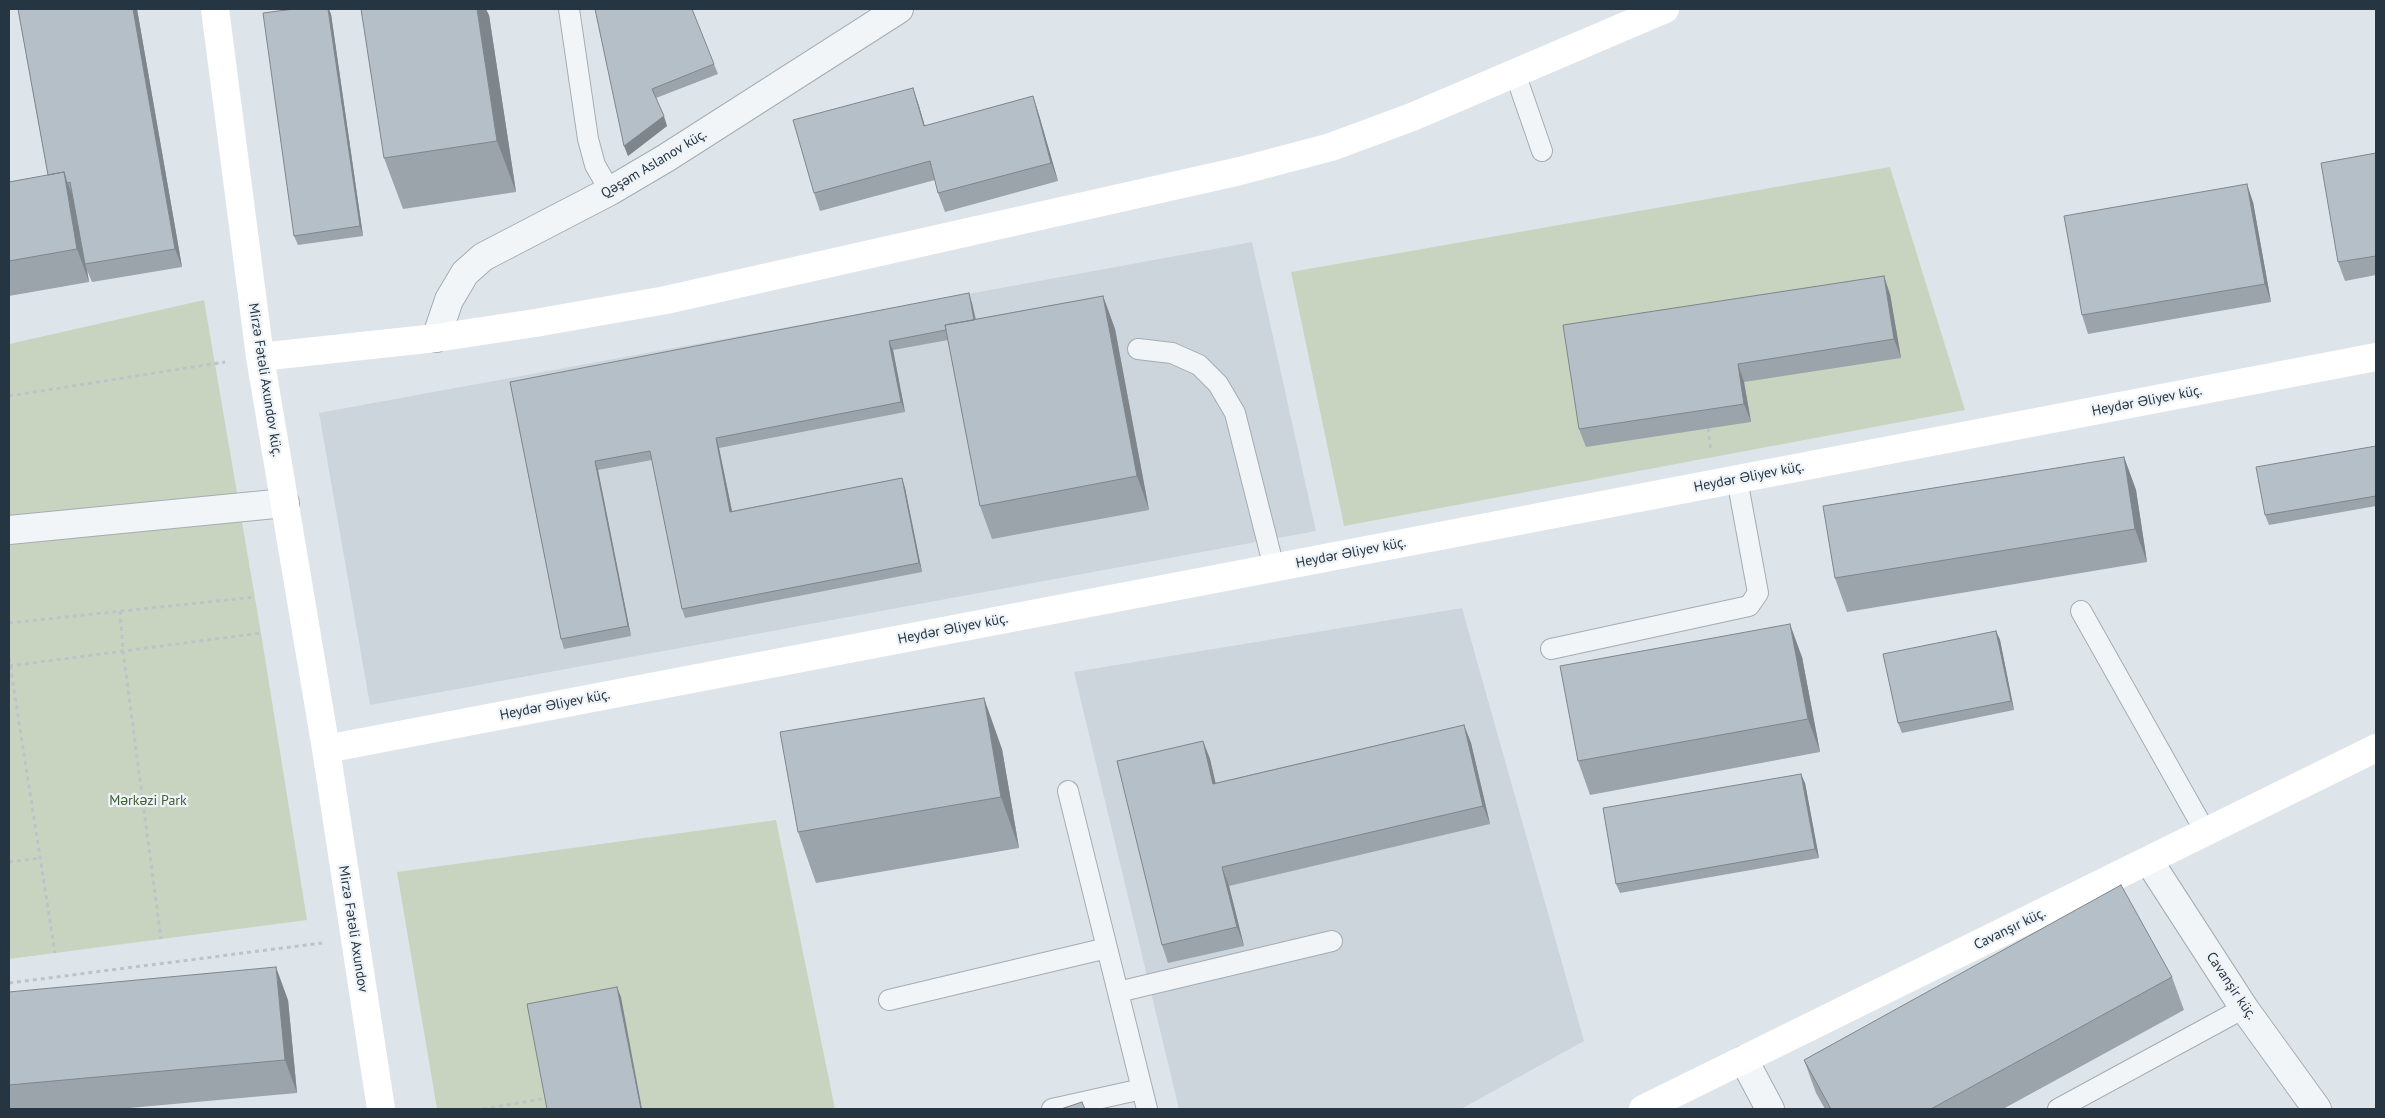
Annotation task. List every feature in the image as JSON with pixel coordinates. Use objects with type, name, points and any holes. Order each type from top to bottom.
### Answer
[{"type":"street","name":"Mirzə Fətəli Axundov küç.","points":[[215,9],[260,357],[326,749]]},
{"type":"street","name":"Qəşəm Aslanov küç.","points":[[436,338],[449,300],[465,273],[483,257],[610,191],[899,9]]},
{"type":"street","points":[[260,357],[436,338],[535,324],[666,300],[1240,171],[1332,147],[1412,117],[1665,9]]},
{"type":"street","name":"Heydər Əliyev küç.","points":[[326,749],[2376,357]]},
{"type":"street","points":[[9,530],[285,503]]},
{"type":"street","name":"Cavanşır küç.","points":[[1643,1109],[2376,748]]},
{"type":"street","name":"Mirzə Fətəli Axundov","points":[[326,749],[381,1109]]},
{"type":"street","name":"Cavanşir küç.","points":[[2149,861],[2244,1008],[2317,1109]]},
{"type":"street","points":[[1744,1060],[1770,1109]]},
{"type":"lane","points":[[569,9],[588,139],[595,165],[610,191]]},
{"type":"lane","points":[[1515,74],[1542,151]]},
{"type":"lane","points":[[1138,349],[1172,353],[1199,365],[1218,384],[1235,413],[1274,568]]},
{"type":"lane","points":[[1551,650],[1749,606],[1758,593],[1737,479]]},
{"type":"lane","points":[[2081,612],[2206,833]]},
{"type":"lane","points":[[1068,791],[1147,1109]]},
{"type":"lane","points":[[1118,992],[1332,941]]},
{"type":"lane","points":[[889,1000],[1107,948]]},
{"type":"lane","points":[[2058,1109],[2244,1008]]},
{"type":"lane","points":[[1052,1109],[1142,1089]]},
{"type":"path","points":[[9,396],[260,357]]},
{"type":"path","points":[[9,623],[255,597]]},
{"type":"path","points":[[120,611],[123,651],[161,939]]},
{"type":"path","points":[[9,666],[261,633]]},
{"type":"path","points":[[9,658],[55,953]]},
{"type":"path","points":[[9,862],[40,858]]},
{"type":"path","points":[[9,983],[355,939]]},
{"type":"path","points":[[483,1109],[547,1098]]},
{"type":"shaded area","points":[[1252,242],[1316,531],[370,705],[319,413]]},
{"type":"shaded area","points":[[1462,608],[1584,1041],[1461,1109],[1179,1109],[1074,672]]},
{"type":"green space","points":[[1890,167],[1965,410],[1344,526],[1291,272]]},
{"type":"green space","name":"Mərkəzi Park","points":[[204,300],[261,633],[307,920],[9,959],[9,344]]},
{"type":"green space","points":[[776,820],[835,1109],[437,1109],[397,872]]},
{"type":"building","points":[[18,9],[133,9],[175,249],[85,264],[70,182],[67,183],[64,172],[48,175]]},
{"type":"building","points":[[294,9],[328,9],[360,226],[294,236],[263,13]]},
{"type":"building","points":[[361,9],[477,9],[497,141],[384,158]]},
{"type":"building","points":[[595,9],[692,9],[714,64],[652,89],[664,116],[624,146]]},
{"type":"building","points":[[913,88],[924,126],[1033,96],[1051,163],[938,193],[930,161],[814,193],[793,120]]},
{"type":"building","points":[[2376,153],[2376,256],[2338,262],[2321,163]]},
{"type":"building","points":[[64,172],[77,249],[9,261],[9,182]]},
{"type":"building","points":[[2247,184],[2265,284],[2082,315],[2064,216]]},
{"type":"building","points":[[1884,276],[1894,339],[1738,364],[1744,404],[1579,429],[1563,325]]},
{"type":"building","points":[[969,293],[974,320],[945,325],[946,330],[889,341],[901,402],[716,438],[730,512],[902,478],[919,563],[682,609],[650,451],[595,461],[628,626],[561,639],[510,382]]},
{"type":"building","points":[[1103,296],[1137,476],[980,506],[945,325]]},
{"type":"building","points":[[2376,446],[2376,496],[2265,515],[2256,467]]},
{"type":"building","points":[[2124,457],[2135,529],[1835,578],[1823,506]]},
{"type":"building","points":[[1790,624],[1808,719],[1578,761],[1560,666]]},
{"type":"building","points":[[1996,631],[2011,701],[1898,723],[1883,654]]},
{"type":"building","points":[[984,698],[1001,797],[798,832],[780,732]]},
{"type":"building","points":[[1464,725],[1483,806],[1222,867],[1237,927],[1162,945],[1117,761],[1203,741],[1213,784]]},
{"type":"building","points":[[1801,774],[1815,849],[1616,884],[1603,808]]},
{"type":"building","points":[[2121,885],[2172,977],[1931,1109],[1831,1109],[1804,1060]]},
{"type":"building","points":[[276,967],[285,1060],[9,1085],[9,992]]},
{"type":"building","points":[[617,987],[641,1109],[547,1109],[527,1004]]},
{"type":"building","points":[[1082,1102],[1085,1109],[1061,1109]]}]
